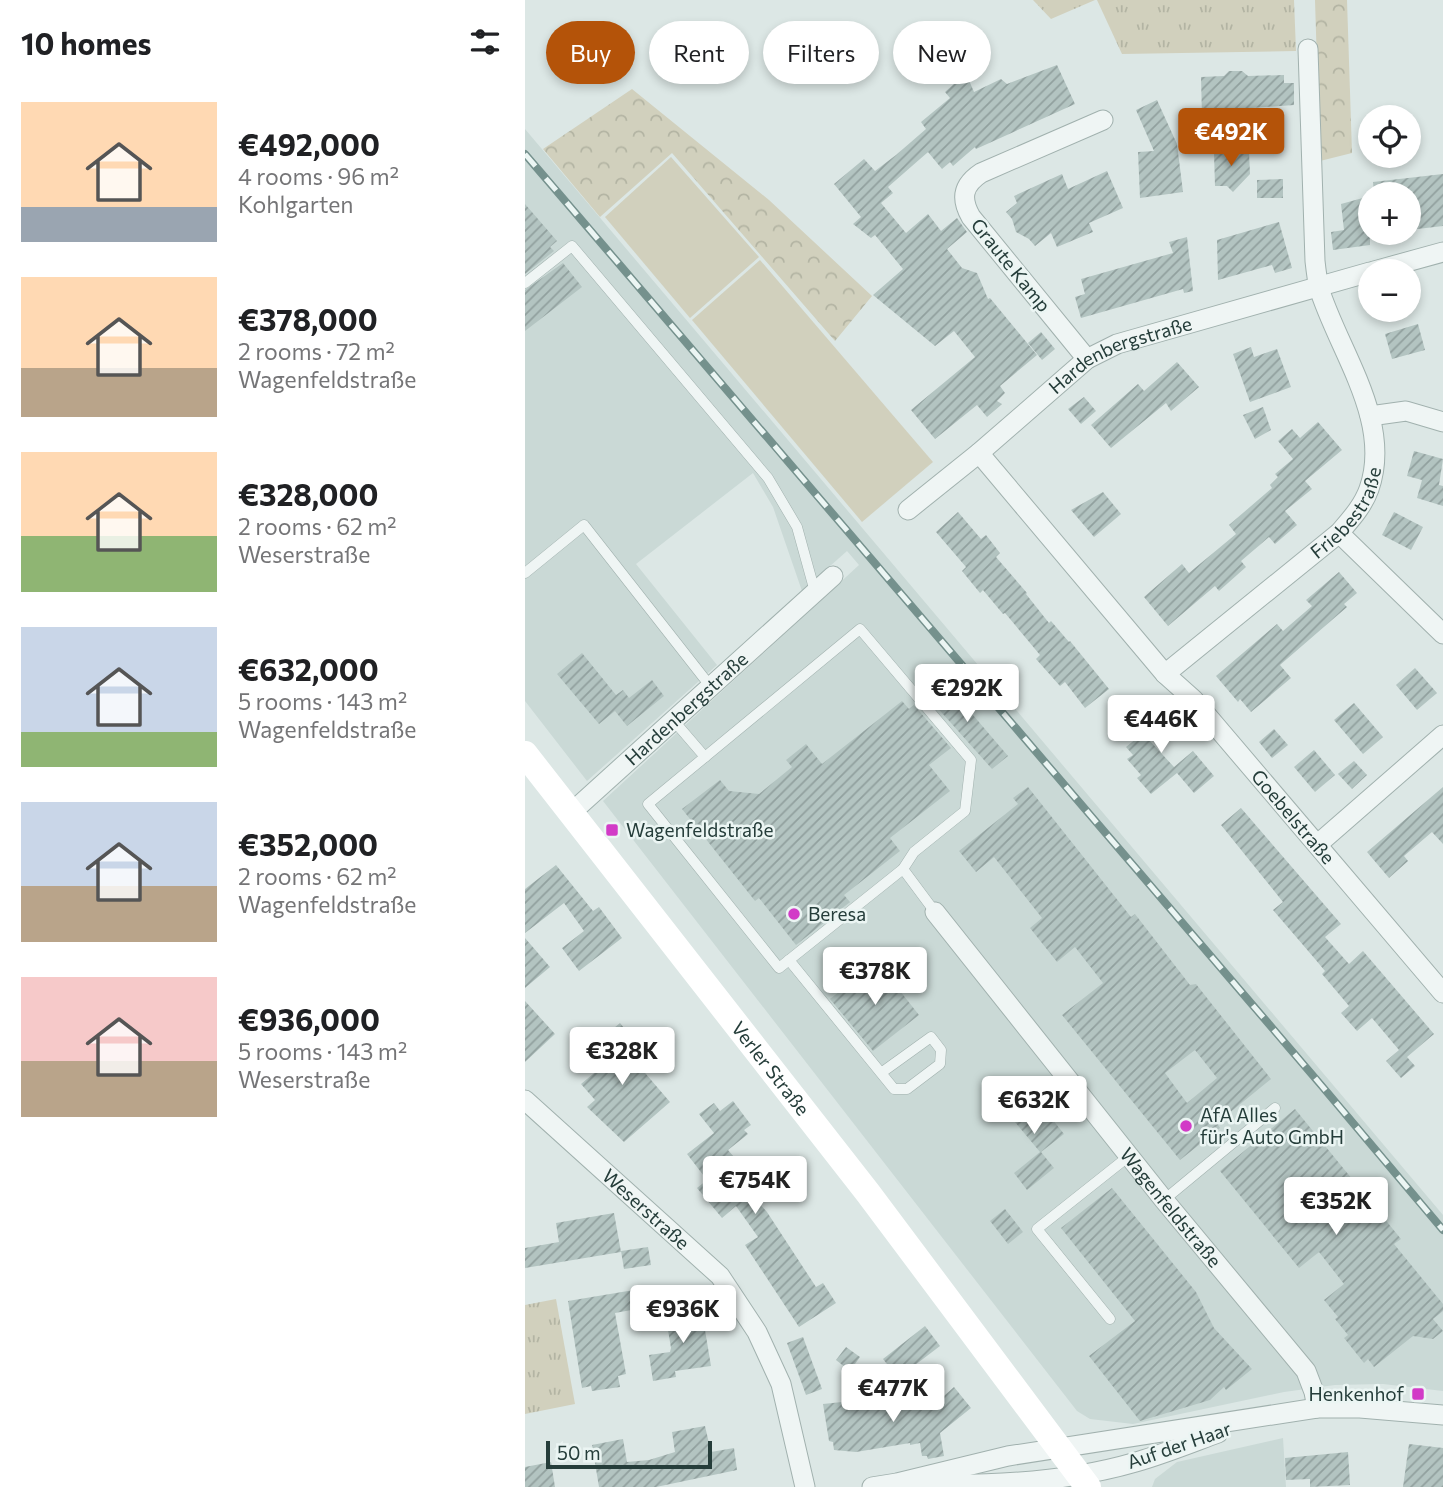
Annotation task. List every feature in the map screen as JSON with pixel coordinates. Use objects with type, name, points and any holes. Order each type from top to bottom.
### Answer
[{"type":"main road","name":"Verler Straße","points":[[525,754],[868,1193],[1084,1481]]},
{"type":"street","name":"Friebestraße","points":[[1165,674],[1339,533],[1358,511],[1369,489],[1375,464],[1375,440],[1370,416],[1319,287],[1315,261],[1308,49]]},
{"type":"street","name":"Graute Kamp","points":[[1087,359],[963,204],[970,180],[981,173],[1103,121]]},
{"type":"street","name":"Hardenbergstraße","points":[[1418,259],[1443,252]]},
{"type":"street","name":"Hardenbergstraße","points":[[908,510],[979,453],[1087,359],[1117,344],[1358,276]]},
{"type":"street","points":[[1370,416],[1406,411],[1443,422]]},
{"type":"street","name":"Goebelstraße","points":[[979,453],[1165,674],[1193,699],[1443,993]]},
{"type":"street","points":[[1339,533],[1443,634]]},
{"type":"street","name":"Hardenbergstraße","points":[[572,812],[833,576]]},
{"type":"street","points":[[1318,844],[1443,735]]},
{"type":"street","name":"Wagenfeldstraße","points":[[935,912],[1164,1200],[1306,1371],[1317,1408]]},
{"type":"street","name":"Weserstraße","points":[[525,1100],[720,1276],[757,1332],[781,1384],[805,1487]]},
{"type":"street","name":"Auf der Haar","points":[[872,1487],[1060,1447],[1317,1408],[1360,1408],[1443,1415]]},
{"type":"street","name":"Auf der Haar","points":[[897,1483],[993,1485],[1084,1481],[1251,1420]]},
{"type":"street","points":[[979,1463],[993,1485]]},
{"type":"lane","points":[[525,283],[572,246],[768,478],[797,527],[816,592]]},
{"type":"lane","points":[[525,573],[584,525],[711,687]]},
{"type":"lane","points":[[860,629],[971,760],[965,811],[914,852],[903,869],[779,968],[648,804],[860,629]]},
{"type":"lane","points":[[674,721],[705,757]]},
{"type":"lane","points":[[903,869],[935,912]]},
{"type":"lane","points":[[789,960],[894,1089],[907,1089],[940,1064],[941,1051],[931,1037],[881,1073]]},
{"type":"lane","points":[[1164,1200],[1275,1108]]},
{"type":"lane","points":[[1111,1319],[1037,1229],[1129,1156]]},
{"type":"shaded area","points":[[525,129],[1443,1215],[1443,1391],[1383,1384],[1335,1385],[1284,1392],[1133,1424],[1090,1419],[1077,1411],[603,801],[859,565],[847,551],[802,591],[773,507],[753,473],[636,564],[717,665],[587,781],[525,701]]},
{"type":"shaded area","points":[[1283,1438],[1286,1487],[1152,1487],[1155,1479],[1177,1462]]},
{"type":"green space","points":[[1033,0],[1095,0],[1051,19]]},
{"type":"green space","points":[[1097,0],[1294,0],[1296,51],[1122,54]]},
{"type":"green space","points":[[1315,0],[1347,0],[1352,153],[1320,161]]},
{"type":"green space","points":[[632,89],[769,200],[872,296],[835,341],[672,153],[600,217],[543,149]]},
{"type":"green space","points":[[671,157],[759,257],[690,318],[605,217]]},
{"type":"green space","points":[[760,260],[933,462],[862,522],[692,320]]},
{"type":"green space","points":[[556,1299],[575,1404],[525,1414],[525,1305]]},
{"type":"building","points":[[1057,65],[1075,104],[976,149],[975,147],[953,166],[950,162],[942,169],[928,152],[888,187],[893,193],[881,203],[906,233],[928,214],[941,231],[957,218],[967,232],[947,249],[962,268],[977,273],[988,299],[990,298],[1037,355],[1000,386],[1005,393],[997,401],[1002,404],[987,417],[977,405],[935,439],[911,410],[975,357],[954,331],[935,346],[873,295],[903,269],[875,235],[871,238],[853,224],[861,217],[834,184],[864,159],[875,171],[896,155],[926,129],[921,122],[950,98],[945,92],[954,84],[971,84],[974,92],[1001,79],[1007,84]]},
{"type":"building","points":[[1229,71],[1242,71],[1248,76],[1284,75],[1284,83],[1294,83],[1294,105],[1252,108],[1252,115],[1243,117],[1202,117],[1201,77],[1224,76]]},
{"type":"building","points":[[1157,100],[1177,144],[1183,192],[1140,198],[1138,152],[1154,151],[1136,110]]},
{"type":"building","points":[[1231,145],[1239,152],[1249,152],[1250,174],[1233,192],[1227,186],[1215,186],[1214,153],[1225,153]]},
{"type":"building","points":[[1107,171],[1123,208],[1089,223],[1093,232],[1057,247],[1051,233],[1035,246],[1016,232],[1012,219],[1006,212],[1017,203],[1014,196],[1062,174],[1068,189]]},
{"type":"building","points":[[1443,174],[1443,226],[1421,229],[1421,182],[1373,182]]},
{"type":"building","points":[[1283,179],[1283,198],[1257,198],[1257,180]]},
{"type":"building","points":[[1358,199],[1358,245],[1370,245],[1333,250],[1331,232],[1344,230],[1341,204]]},
{"type":"building","points":[[525,204],[557,241],[550,247],[554,251],[525,274]]},
{"type":"building","points":[[1279,222],[1292,268],[1275,273],[1272,265],[1218,280],[1217,240]]},
{"type":"building","points":[[1187,237],[1193,291],[1184,293],[1183,289],[1081,318],[1075,297],[1085,294],[1081,279],[1173,253],[1169,242]]},
{"type":"building","points":[[563,263],[582,287],[525,331],[525,290]]},
{"type":"building","points":[[1418,324],[1425,350],[1392,359],[1385,334]]},
{"type":"building","points":[[1041,332],[1055,349],[1042,360],[1028,343]]},
{"type":"building","points":[[1251,347],[1254,357],[1277,349],[1291,387],[1250,402],[1233,354]]},
{"type":"building","points":[[1177,362],[1199,387],[1171,411],[1166,403],[1111,448],[1091,425],[1138,384],[1144,391]]},
{"type":"building","points":[[1084,397],[1096,411],[1081,424],[1068,409]]},
{"type":"building","points":[[1263,407],[1271,430],[1255,439],[1243,415]]},
{"type":"building","points":[[1318,422],[1342,450],[1305,481],[1312,489],[1285,511],[1297,525],[1275,544],[1269,537],[1241,561],[1246,567],[1219,591],[1215,586],[1168,626],[1144,597],[1182,564],[1189,573],[1236,534],[1229,525],[1272,488],[1270,485],[1278,477],[1275,474],[1293,459],[1278,441],[1292,429],[1300,438]]},
{"type":"building","points":[[1414,451],[1443,459],[1439,485],[1443,486],[1443,506],[1417,498],[1422,480],[1407,476]]},
{"type":"building","points":[[1103,492],[1121,514],[1094,537],[1071,510]]},
{"type":"building","points":[[958,512],[981,539],[986,535],[1000,553],[996,557],[1049,623],[1051,621],[1070,641],[1109,689],[1085,708],[1065,682],[1060,686],[1036,659],[1040,655],[1005,613],[1003,614],[983,590],[980,593],[962,571],[966,567],[936,532]]},
{"type":"building","points":[[1394,512],[1423,527],[1411,550],[1382,535]]},
{"type":"building","points":[[1339,572],[1357,593],[1344,604],[1347,607],[1280,665],[1291,678],[1251,712],[1240,699],[1238,702],[1216,676],[1277,624],[1283,631],[1312,606],[1306,600]]},
{"type":"building","points":[[582,653],[616,695],[623,690],[629,698],[652,680],[664,696],[627,726],[615,711],[599,724],[557,674]]},
{"type":"building","points":[[1415,668],[1437,693],[1417,710],[1396,685]]},
{"type":"building","points":[[943,680],[1008,756],[992,769],[926,695]]},
{"type":"building","points":[[1149,700],[1170,724],[1150,741],[1174,767],[1193,751],[1214,776],[1194,793],[1177,773],[1151,794],[1137,778],[1141,775],[1127,759],[1133,755],[1126,747],[1143,733],[1129,717]]},
{"type":"building","points":[[902,701],[909,709],[914,705],[951,748],[929,765],[950,791],[890,838],[900,851],[844,895],[850,902],[796,945],[759,898],[755,901],[682,809],[720,780],[729,791],[759,794],[792,767],[786,760],[806,744],[822,764]]},
{"type":"building","points":[[1354,703],[1383,737],[1363,754],[1334,720]]},
{"type":"building","points":[[1274,729],[1288,745],[1272,758],[1259,742]]},
{"type":"building","points":[[1314,750],[1335,775],[1315,792],[1294,767]]},
{"type":"building","points":[[1354,761],[1367,775],[1352,789],[1338,774]]},
{"type":"building","points":[[1028,787],[1131,917],[1135,914],[1190,985],[1196,984],[1271,1079],[1217,1123],[1220,1128],[1180,1160],[1062,1015],[1103,983],[1075,947],[1057,962],[1030,928],[1042,918],[994,857],[976,872],[959,851],[1018,804],[1013,798]],"holes":[[[1195,1050],[1217,1078],[1187,1103],[1165,1073]]]},
{"type":"building","points":[[1443,787],[1443,844],[1432,832],[1404,856],[1408,861],[1389,878],[1367,852]]},
{"type":"building","points":[[1241,808],[1341,924],[1325,937],[1349,964],[1363,951],[1434,1034],[1407,1057],[1415,1066],[1401,1078],[1386,1061],[1399,1050],[1372,1018],[1357,1031],[1341,1013],[1349,1006],[1322,974],[1325,971],[1273,910],[1283,902],[1221,825]]},
{"type":"building","points":[[556,865],[593,911],[599,907],[622,938],[579,971],[562,948],[584,931],[564,903],[525,933],[525,889]]},
{"type":"building","points":[[525,938],[550,967],[525,988]]},
{"type":"building","points":[[877,962],[919,1015],[873,1051],[830,999]]},
{"type":"building","points":[[525,1001],[555,1034],[525,1062]]},
{"type":"building","points":[[620,1023],[637,1044],[627,1052],[670,1102],[624,1142],[587,1107],[595,1100],[581,1084],[605,1064],[591,1047]]},
{"type":"building","points":[[1029,1090],[1064,1134],[1041,1152],[1054,1168],[1027,1190],[1014,1173],[1040,1152],[1005,1110]]},
{"type":"building","points":[[733,1101],[751,1125],[744,1130],[748,1134],[728,1150],[734,1157],[725,1165],[767,1212],[816,1287],[823,1283],[836,1303],[799,1327],[745,1245],[758,1237],[736,1206],[722,1218],[697,1188],[707,1180],[687,1154],[714,1133],[699,1114],[714,1103],[720,1111]]},
{"type":"building","points":[[1295,1109],[1401,1239],[1394,1244],[1443,1304],[1443,1311],[1433,1319],[1443,1331],[1433,1339],[1413,1336],[1374,1367],[1368,1359],[1364,1363],[1344,1338],[1348,1335],[1324,1300],[1344,1284],[1319,1252],[1299,1268],[1220,1171]]},
{"type":"building","points":[[1112,1188],[1196,1292],[1214,1328],[1252,1369],[1226,1390],[1224,1387],[1210,1400],[1140,1421],[1089,1356],[1135,1321],[1061,1228]]},
{"type":"building","points":[[1005,1209],[1023,1232],[1008,1244],[990,1221]]},
{"type":"building","points":[[614,1213],[621,1252],[525,1268],[525,1248],[559,1242],[556,1223]]},
{"type":"building","points":[[648,1247],[651,1265],[624,1269],[621,1251]]},
{"type":"building","points":[[634,1290],[637,1309],[615,1313],[626,1374],[618,1376],[620,1387],[592,1391],[591,1386],[582,1388],[568,1301]]},
{"type":"building","points":[[701,1306],[711,1366],[675,1371],[676,1377],[653,1381],[649,1355],[670,1352],[671,1348],[666,1318],[677,1316],[676,1310]]},
{"type":"building","points":[[925,1326],[940,1346],[898,1378],[883,1359]]},
{"type":"building","points":[[803,1337],[822,1389],[806,1395],[787,1343]]},
{"type":"building","points":[[846,1347],[860,1357],[850,1371],[836,1360]]},
{"type":"building","points":[[954,1387],[971,1408],[940,1433],[944,1456],[928,1459],[927,1456],[922,1456],[920,1443],[856,1452],[834,1450],[833,1442],[829,1441],[823,1404],[851,1402],[851,1405],[907,1396],[928,1410]]},
{"type":"building","points":[[705,1426],[711,1452],[734,1448],[737,1470],[656,1487],[599,1487],[592,1445],[623,1439],[627,1462],[649,1460],[675,1452],[672,1432]]},
{"type":"building","points":[[1409,1444],[1443,1448],[1443,1487],[1403,1487]]},
{"type":"building","points":[[1348,1452],[1350,1485],[1310,1487],[1310,1479],[1286,1480],[1285,1458]]},
{"type":"building","points":[[551,1462],[555,1487],[525,1487],[525,1467]]},
{"type":"railway","points":[[525,154],[1443,1230]]},
{"type":"place","name":"Wagenfeldstraße","points":[[612,830]]},
{"type":"place","name":"Beresa","points":[[794,914]]},
{"type":"place","name":"AfA Alles für's Auto GmbH","points":[[1186,1126]]},
{"type":"place","name":"Henkenhof","points":[[1418,1394]]}]
